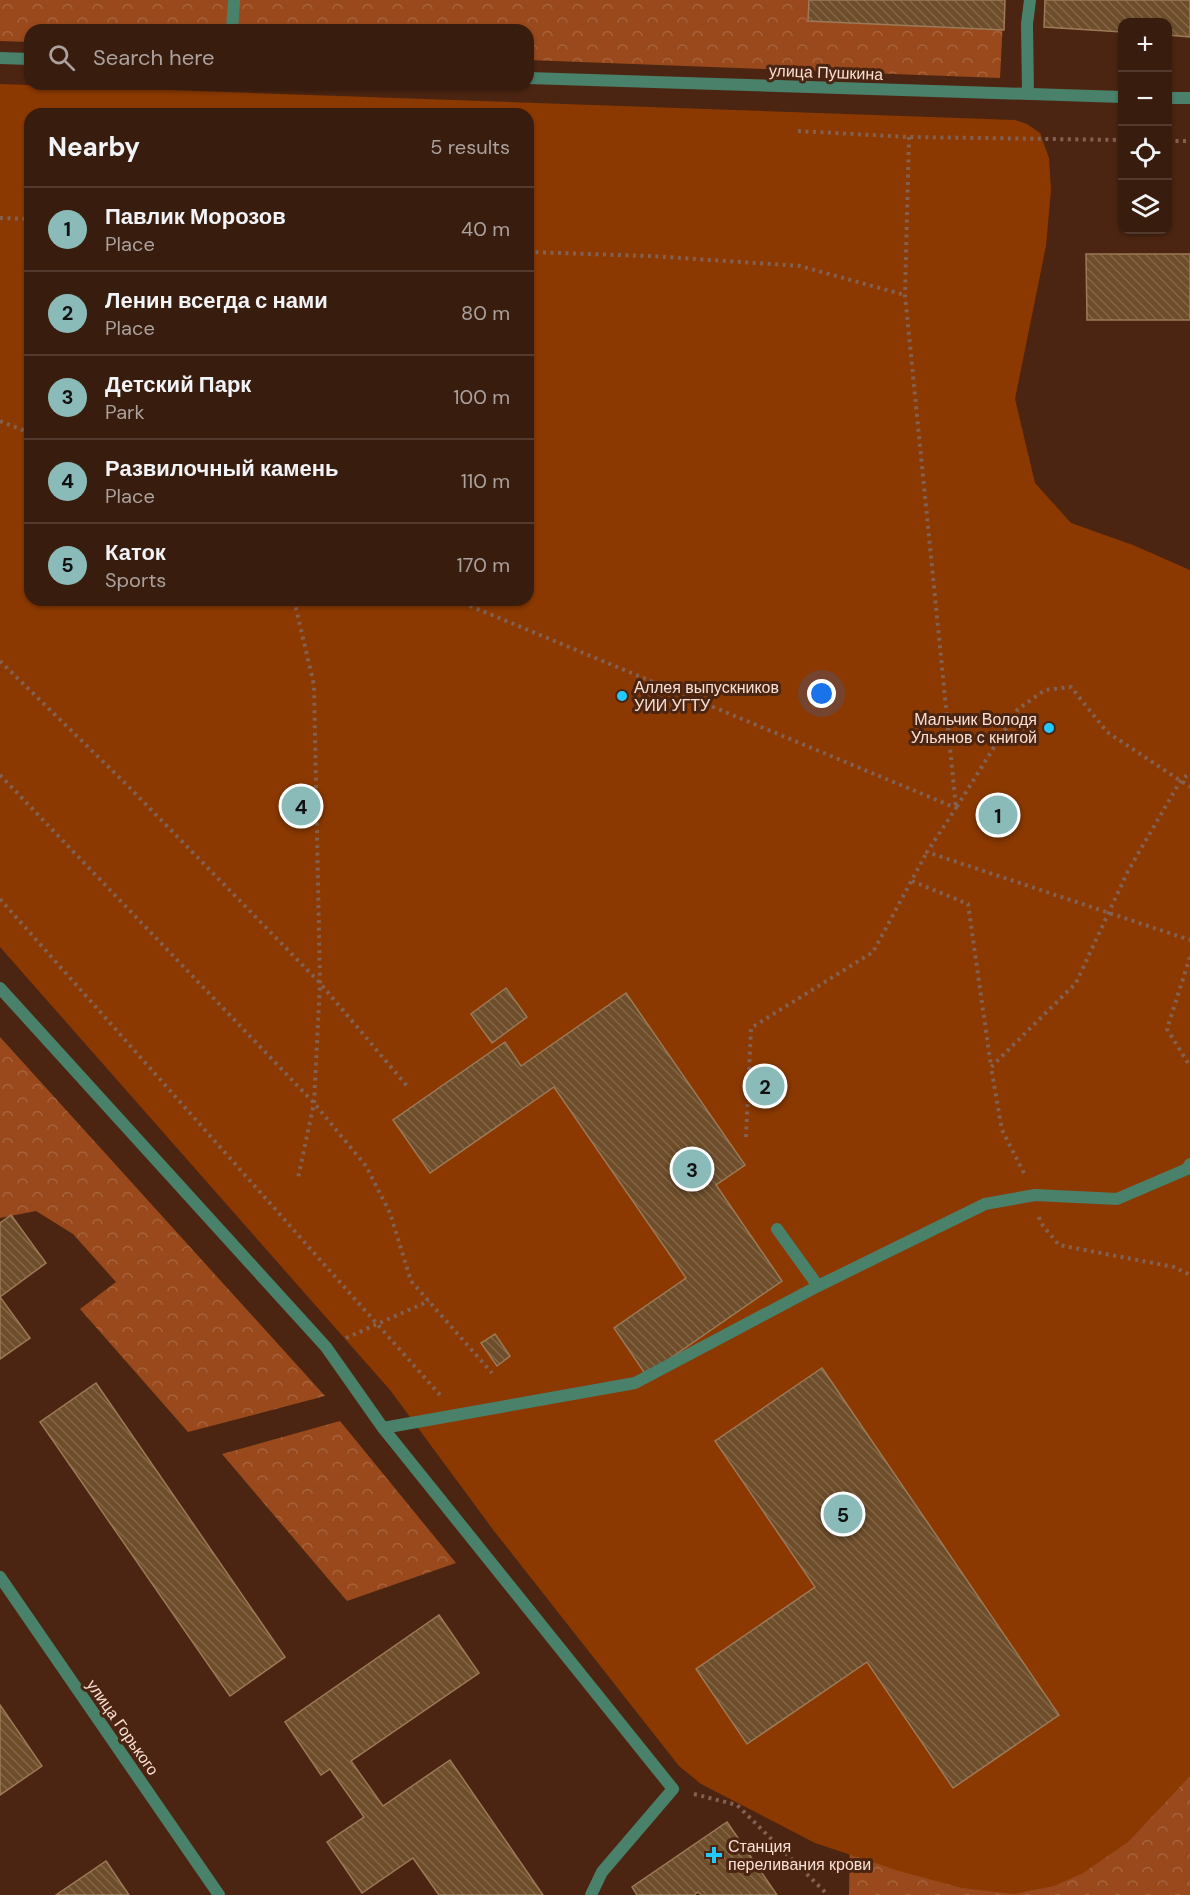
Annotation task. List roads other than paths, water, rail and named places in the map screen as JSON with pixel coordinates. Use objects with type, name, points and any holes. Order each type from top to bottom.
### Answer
[{"type":"street","points":[[232,24],[234,0]]},
{"type":"street","points":[[1028,94],[1027,24],[1030,0]]},
{"type":"street","points":[[0,58],[24,60]]},
{"type":"street","name":"улица Пушкина","points":[[534,78],[1118,97]]},
{"type":"street","points":[[1172,98],[1190,99]]},
{"type":"street","points":[[0,988],[326,1347],[383,1428],[673,1789],[602,1872],[591,1895]]},
{"type":"street","points":[[383,1428],[635,1383],[819,1286],[985,1204],[1035,1195],[1117,1199],[1187,1169],[1190,1164]]},
{"type":"street","points":[[777,1229],[819,1286]]},
{"type":"street","name":"улица Горького","points":[[0,1577],[219,1895]]},
{"type":"place","name":"Аллея выпускников УИИ УГТУ","points":[[622,696]]},
{"type":"place","name":"Мальчик Володя Ульянов с книгой","points":[[1049,728]]},
{"type":"place","name":"Развилочный камень","points":[[301,806]]},
{"type":"place","name":"Павлик Морозов","points":[[998,815]]},
{"type":"place","name":"Ленин всегда с нами","points":[[765,1086]]},
{"type":"place","name":"Детский Парк","points":[[692,1169]]},
{"type":"place","name":"Каток","points":[[843,1514]]},
{"type":"place","name":"Станция переливания крови","points":[[714,1855]]}]
